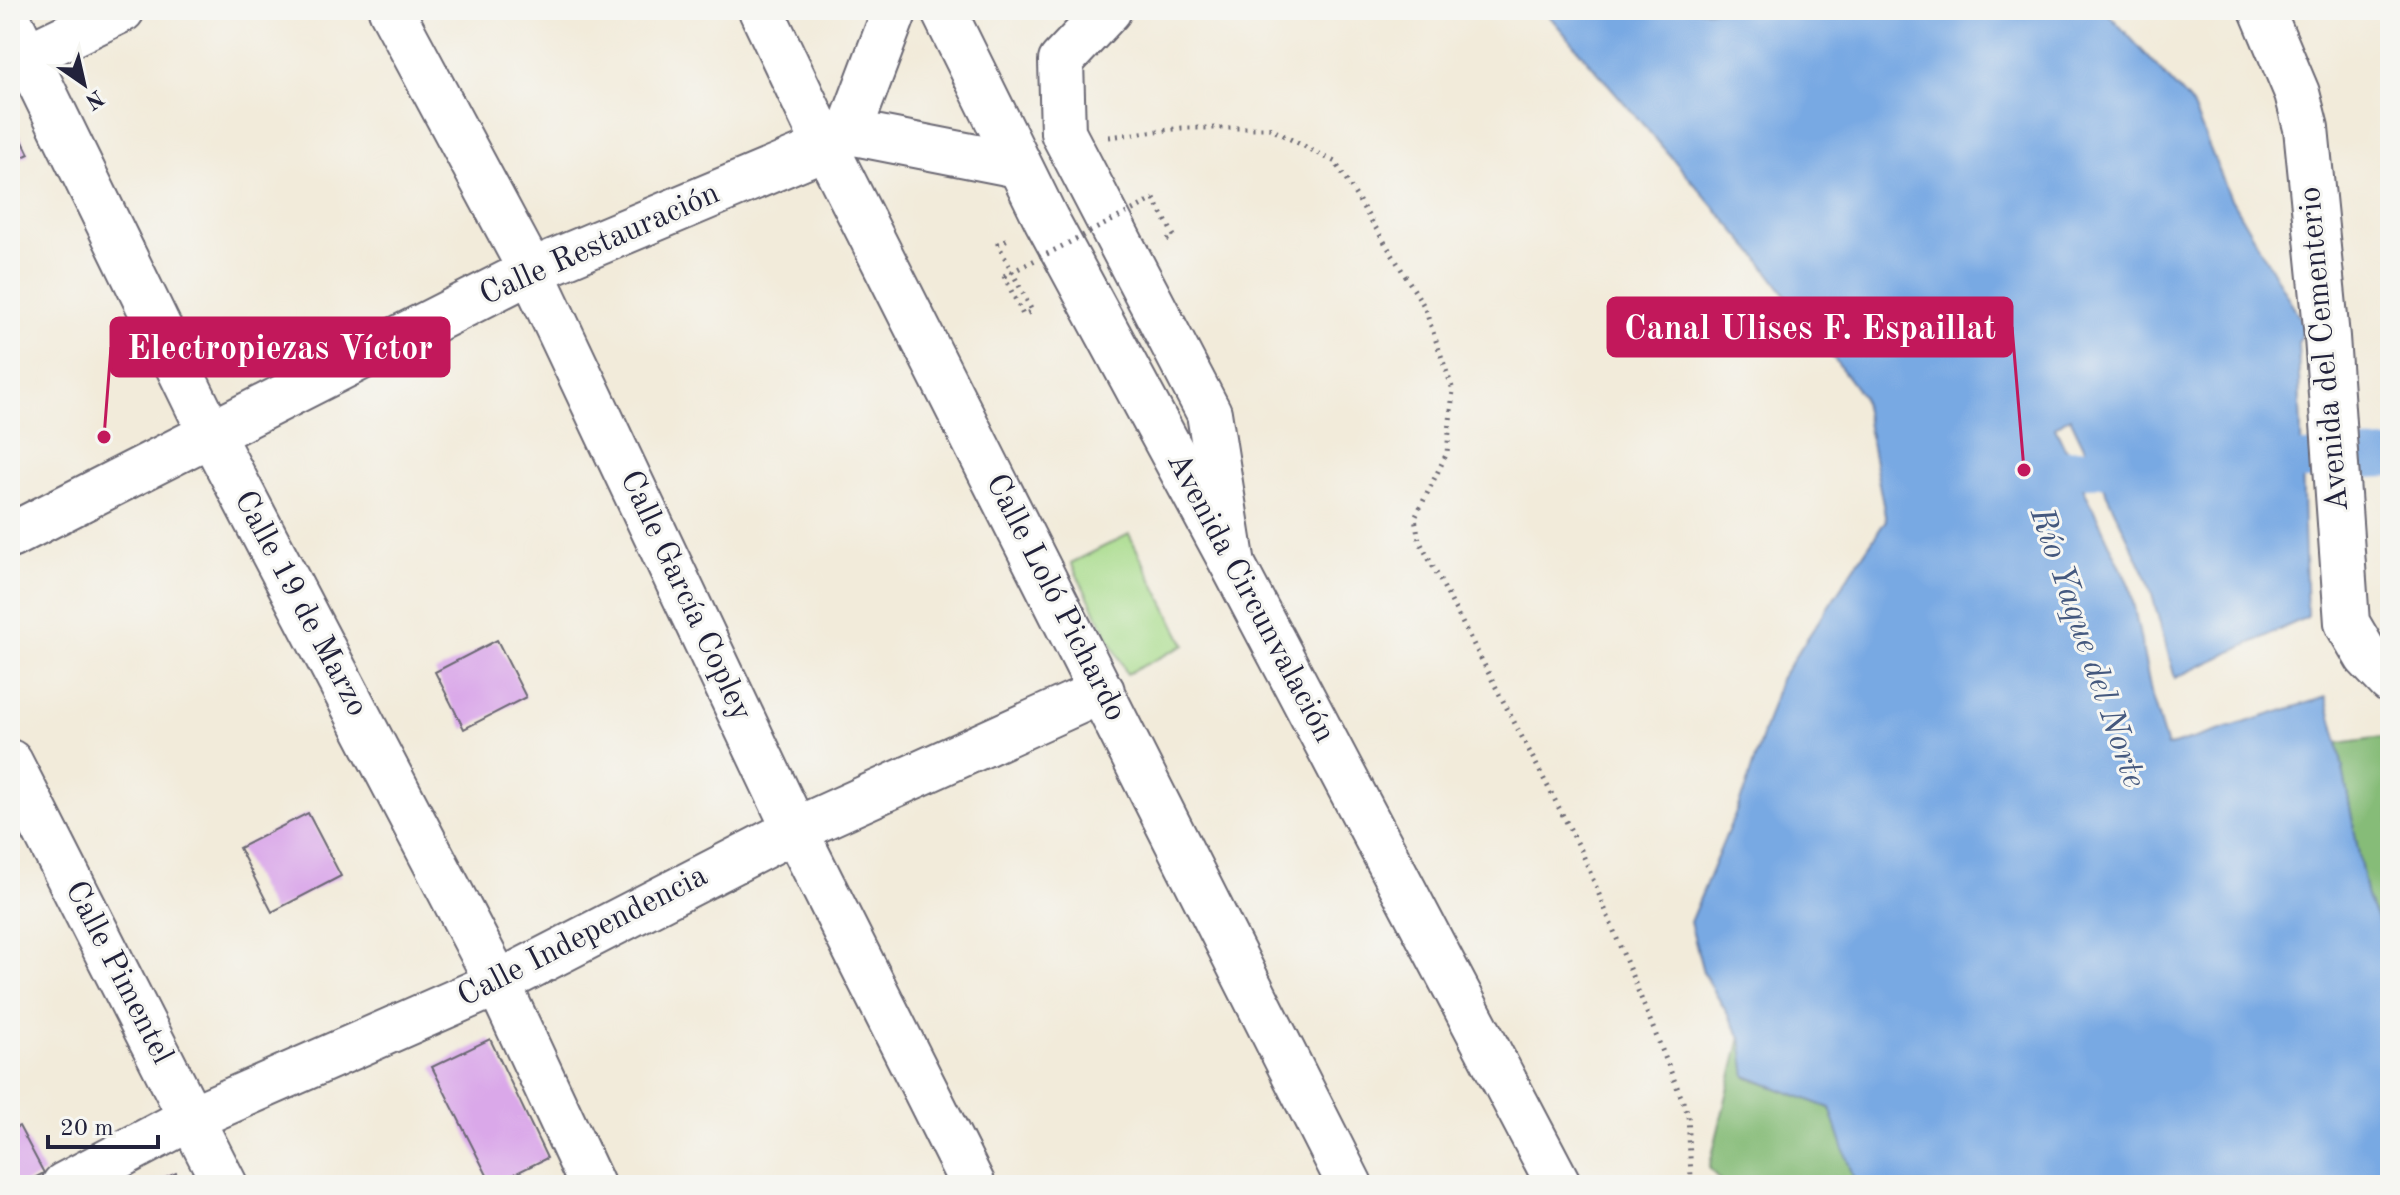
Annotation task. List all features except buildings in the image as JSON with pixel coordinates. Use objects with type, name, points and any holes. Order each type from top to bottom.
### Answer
[{"type":"street","points":[[16,47],[122,10]]},
{"type":"street","name":"Calle García Copley","points":[[391,10],[531,271],[795,830],[973,1185]]},
{"type":"street","name":"Calle Loló Pichardo","points":[[761,10],[838,140],[1102,691],[1350,1185]]},
{"type":"street","points":[[895,10],[838,140],[1017,165]]},
{"type":"street","name":"Avenida Circunvalación","points":[[943,10],[1017,165],[1233,565],[1559,1184]]},
{"type":"street","points":[[1109,10],[1061,61],[1063,133],[1209,413],[1233,565]]},
{"type":"street","name":"Avenida del Cementerio","points":[[2262,10],[2297,93],[2306,128],[2327,337],[2347,623],[2367,657],[2390,681]]},
{"type":"street","name":"Calle 19 de Marzo","points":[[16,47],[211,434],[498,983],[592,1185]]},
{"type":"street","name":"Calle Restauración","points":[[10,536],[531,271],[838,140]]},
{"type":"street","name":"Calle Independencia","points":[[64,1185],[191,1118],[498,983],[795,830],[1102,691]]},
{"type":"street","name":"Calle Pimentel","points":[[10,762],[225,1185]]},
{"type":"path","points":[[1070,146],[1182,128],[1269,128],[1335,162],[1386,241],[1424,306],[1453,390],[1447,453],[1415,518],[1419,540],[1581,850],[1688,1114],[1691,1177],[1696,1185]]},
{"type":"path","points":[[998,244],[1032,311],[1023,315],[1004,276],[1154,199]]},
{"type":"green space","points":[[1129,534],[1185,645],[1127,674],[1071,563]]},
{"type":"green space","points":[[2390,736],[2390,945],[2367,898],[2338,743]]},
{"type":"green space","points":[[1741,1037],[1746,1077],[1830,1108],[1856,1185],[1724,1185],[1709,1168]]},
{"type":"water","name":"Río Yaque del Norte","points":[[1544,10],[2105,10],[2192,105],[2230,197],[2304,325],[2298,343],[2307,617],[2175,678],[2148,580],[2070,417],[2055,427],[2130,587],[2152,697],[2167,747],[2326,697],[2338,743],[2367,898],[2390,945],[2390,1185],[1856,1185],[1830,1108],[1746,1076],[1741,1037],[1703,972],[1690,922],[1745,790],[1780,679],[1886,520],[1862,396],[1755,254]]},
{"type":"waterway","points":[[2251,463],[2390,458]]},
{"type":"waterway","points":[[2024,470],[2146,466]]},
{"type":"place","name":"Electropiezas Víctor","points":[[104,437]]},
{"type":"place","name":"Canal Ulises F. Espaillat","points":[[2024,470]]}]
